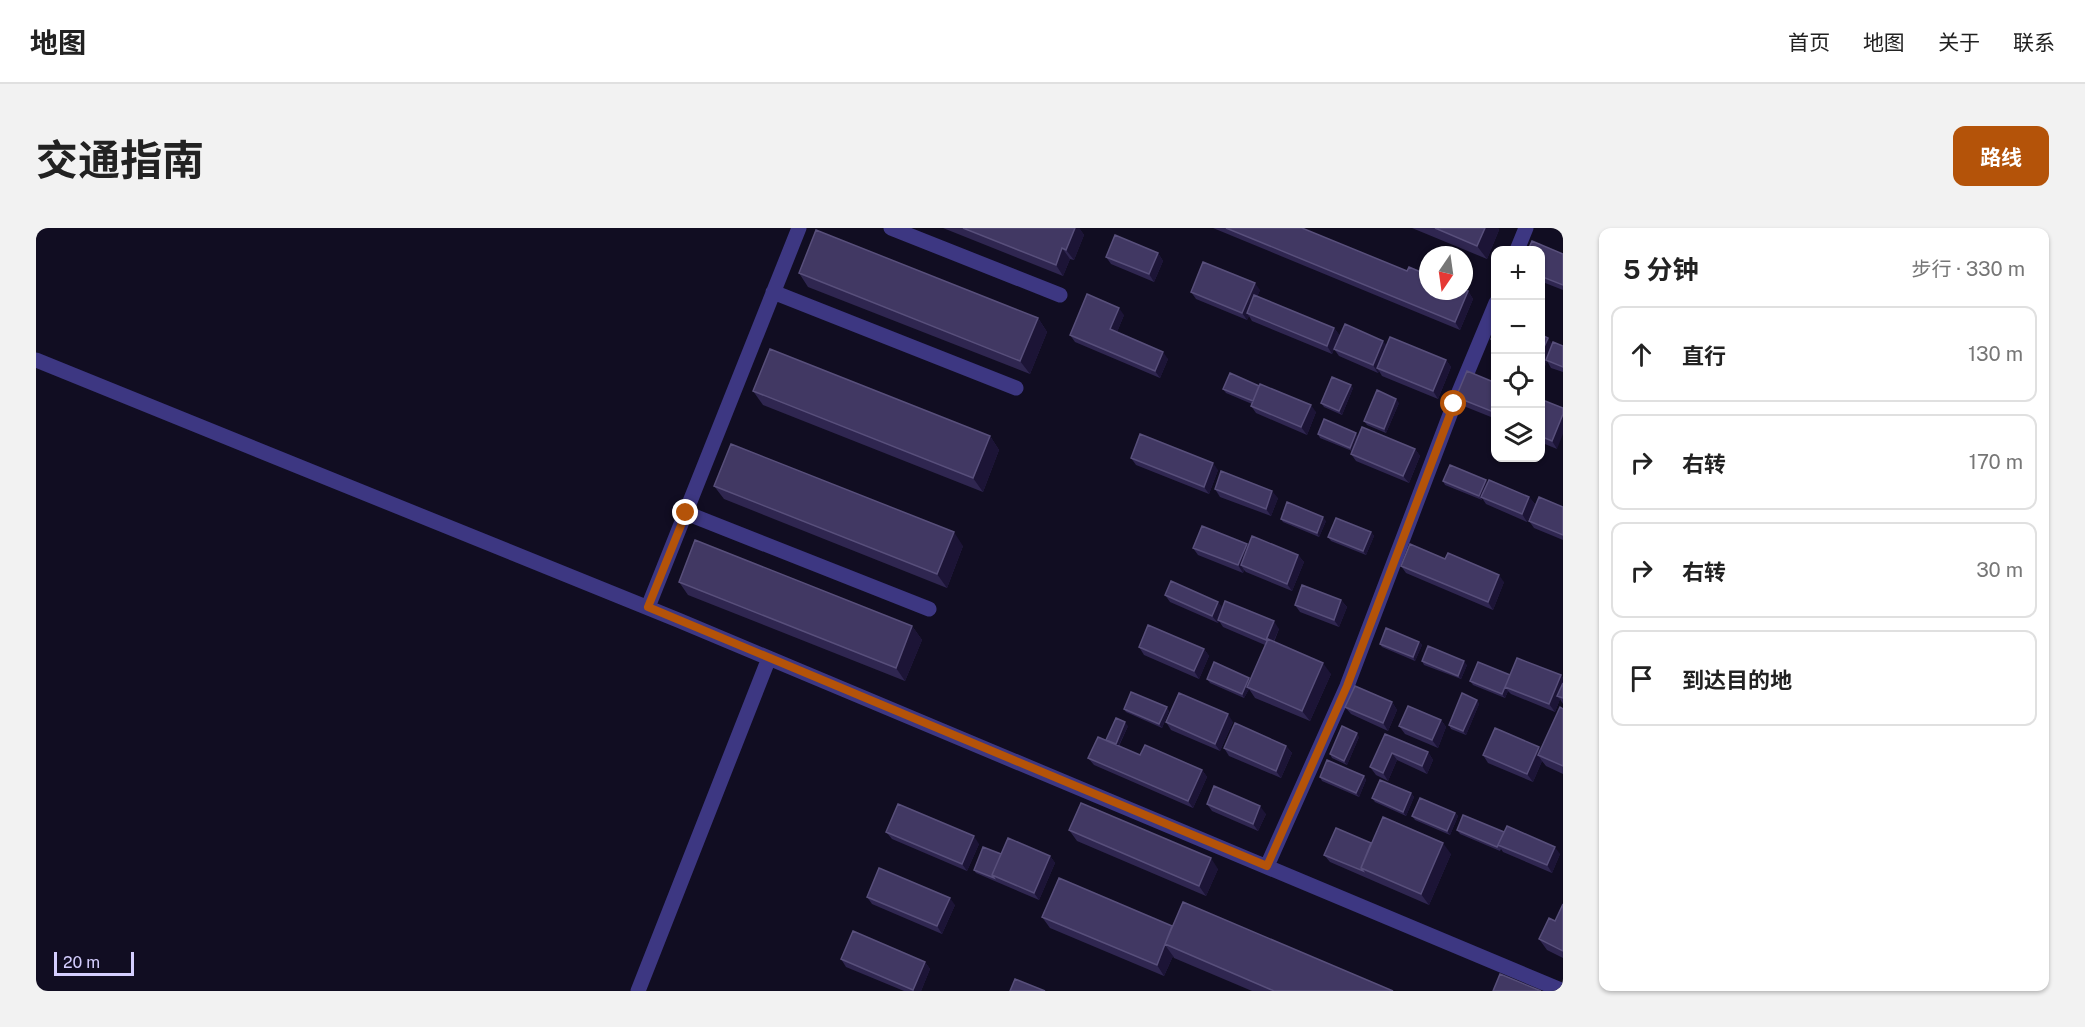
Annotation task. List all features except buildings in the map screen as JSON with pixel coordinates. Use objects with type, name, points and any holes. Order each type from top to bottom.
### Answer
[{"type":"street","points":[[648,607],[798,228]]},
{"type":"street","points":[[891,228],[1060,295]]},
{"type":"street","points":[[1519,246],[1526,228]]},
{"type":"street","points":[[773,292],[1016,388]]},
{"type":"street","points":[[1267,866],[1347,686],[1491,316]]},
{"type":"street","points":[[36,360],[648,607],[1563,991]]},
{"type":"street","points":[[686,513],[929,609]]},
{"type":"street","points":[[638,991],[770,658]]},
{"type":"route","points":[[686,513],[648,607],[1267,866],[1347,686],[1454,404]]}]
